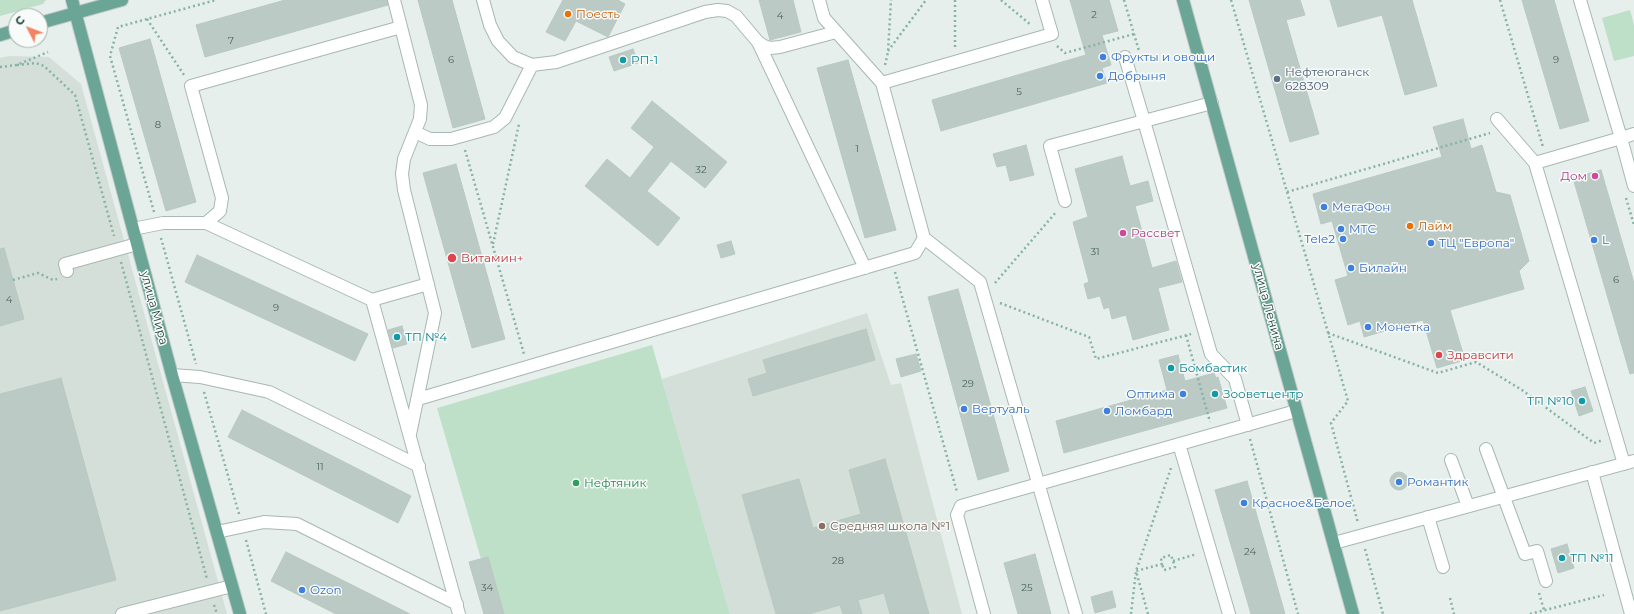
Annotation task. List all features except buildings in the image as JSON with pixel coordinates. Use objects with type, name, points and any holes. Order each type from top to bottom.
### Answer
[{"type":"main road","name":"улица Мира","points":[[72,0],[172,375],[240,614]]},
{"type":"main road","points":[[48,21],[122,0]]},
{"type":"main road","name":"улица Ленина","points":[[1183,0],[1353,614]]},
{"type":"lane","points":[[394,0],[421,105],[420,119],[404,159],[402,174],[404,190],[435,313],[410,436]]},
{"type":"lane","points":[[483,0],[490,25],[498,41],[513,57],[532,65],[556,62],[705,12],[718,10],[727,11],[736,16],[758,42],[865,268]]},
{"type":"lane","points":[[819,0],[824,18],[882,83],[924,238],[980,282],[1076,614]]},
{"type":"lane","points":[[882,83],[1052,34],[1042,0]]},
{"type":"lane","points":[[1580,0],[1634,186]]},
{"type":"lane","points":[[206,223],[220,211],[222,198],[191,86],[401,27]]},
{"type":"lane","points":[[758,42],[770,48],[780,47],[836,32]]},
{"type":"lane","points":[[1125,57],[1211,354],[1235,379],[1248,425]]},
{"type":"lane","points":[[415,132],[430,139],[451,139],[494,127],[505,118],[514,104],[532,65]]},
{"type":"lane","points":[[1065,201],[1050,146],[1212,103]]},
{"type":"lane","points":[[1334,543],[1629,462],[1616,437],[1535,163],[1497,119]]},
{"type":"lane","points":[[1535,163],[1634,134]]},
{"type":"lane","points":[[133,229],[157,224],[206,223],[372,300],[428,284]]},
{"type":"lane","points":[[418,399],[915,253],[924,238]]},
{"type":"lane","points":[[67,271],[65,264],[137,244]]},
{"type":"lane","points":[[372,300],[458,609]]},
{"type":"lane","points":[[172,375],[200,377],[269,392],[419,466]]},
{"type":"lane","points":[[984,614],[957,515],[961,506],[1296,411]]},
{"type":"lane","points":[[1179,444],[1229,614]]},
{"type":"lane","points":[[1486,449],[1525,554],[1537,551],[1546,581]]},
{"type":"lane","points":[[1451,460],[1468,506]]},
{"type":"lane","points":[[1592,472],[1631,614]]},
{"type":"lane","points":[[1428,517],[1443,567]]},
{"type":"lane","points":[[217,532],[264,522],[297,524],[458,609]]},
{"type":"lane","points":[[122,614],[232,586]]},
{"type":"path","points":[[216,0],[118,27],[110,56],[266,614]]},
{"type":"path","points":[[882,83],[888,52],[891,0]]},
{"type":"path","points":[[888,52],[926,0]]},
{"type":"path","points":[[955,0],[956,62]]},
{"type":"path","points":[[1231,0],[1348,401],[1331,422],[1383,614]]},
{"type":"path","points":[[147,19],[191,86]]},
{"type":"path","points":[[17,65],[48,52]]},
{"type":"path","points":[[0,67],[36,63],[44,66],[75,95],[217,614]]},
{"type":"path","points":[[493,244],[520,120]]},
{"type":"path","points":[[1287,192],[1505,128]]},
{"type":"path","points":[[461,136],[528,366]]},
{"type":"path","points":[[1065,201],[984,297],[1089,337],[1096,360],[1204,331]]},
{"type":"path","points":[[892,260],[961,506]]},
{"type":"path","points":[[13,280],[38,273],[53,280],[57,279]]},
{"type":"path","points":[[1328,333],[1438,373],[1476,362],[1522,390],[1594,443],[1616,437]]},
{"type":"path","points":[[1186,335],[1214,435]]},
{"type":"path","points":[[1131,614],[1136,571],[1171,467]]},
{"type":"path","points":[[1173,561],[1210,550]]},
{"type":"path","points":[[1171,555],[1174,567],[1164,570],[1162,564],[1161,558],[1171,555]]},
{"type":"path","points":[[1136,571],[1162,564]]},
{"type":"path","points":[[1136,571],[1148,614]]},
{"type":"path","points":[[1530,614],[1604,595]]},
{"type":"path","points":[[1450,598],[1454,614]]},
{"type":"shaded area","points":[[9,56],[49,57],[81,84],[227,614],[0,614],[0,58]]},
{"type":"shaded area","name":"Средняя школа №1","points":[[867,313],[891,385],[901,383],[962,614],[730,614],[662,379]]},
{"type":"green space","points":[[0,0],[46,0],[43,4],[29,8],[8,8],[8,14],[0,16]]},
{"type":"green space","points":[[1630,10],[1634,25],[1634,56],[1614,61],[1602,18]]},
{"type":"green space","name":"Нефтяник","points":[[652,345],[730,614],[484,614],[469,562],[481,559],[437,408]]},
{"type":"place","name":"Поесть","points":[[568,14]]},
{"type":"place","name":"Фрукты и овощи","points":[[1103,57]]},
{"type":"place","name":"РП-1","points":[[623,60]]},
{"type":"place","name":"Добрыня","points":[[1100,76]]},
{"type":"place","name":"Нефтеюганск 628309","points":[[1277,79]]},
{"type":"place","name":"Дом","points":[[1595,176]]},
{"type":"place","name":"МегаФон","points":[[1324,207]]},
{"type":"place","name":"Лайм","points":[[1410,226]]},
{"type":"place","name":"МТС","points":[[1341,229]]},
{"type":"place","name":"Рассвет","points":[[1123,233]]},
{"type":"place","name":"Tele2","points":[[1343,239]]},
{"type":"place","name":"L","points":[[1594,240]]},
{"type":"place","name":"ТЦ \"Европа\"","points":[[1431,243]]},
{"type":"place","name":"Витамин+","points":[[452,258]]},
{"type":"place","name":"Билайн","points":[[1351,268]]},
{"type":"place","name":"Монетка","points":[[1368,327]]},
{"type":"place","name":"ТП №4","points":[[397,337]]},
{"type":"place","name":"Здравсити","points":[[1439,355]]},
{"type":"place","name":"Бомбастик","points":[[1171,368]]},
{"type":"place","name":"Оптима","points":[[1183,394]]},
{"type":"place","name":"Зооветцентр","points":[[1215,394]]},
{"type":"place","name":"ТП №10","points":[[1582,401]]},
{"type":"place","name":"Вертуаль","points":[[964,409]]},
{"type":"place","name":"Ломбард","points":[[1107,411]]},
{"type":"place","name":"Романтик","points":[[1399,482]]},
{"type":"place","name":"Нефтяник","points":[[576,483]]},
{"type":"place","name":"Красное&Белое","points":[[1244,503]]},
{"type":"place","name":"Средняя школа №1","points":[[822,526]]},
{"type":"place","name":"ТП №11","points":[[1562,558]]},
{"type":"place","name":"Ozon","points":[[302,590]]}]
